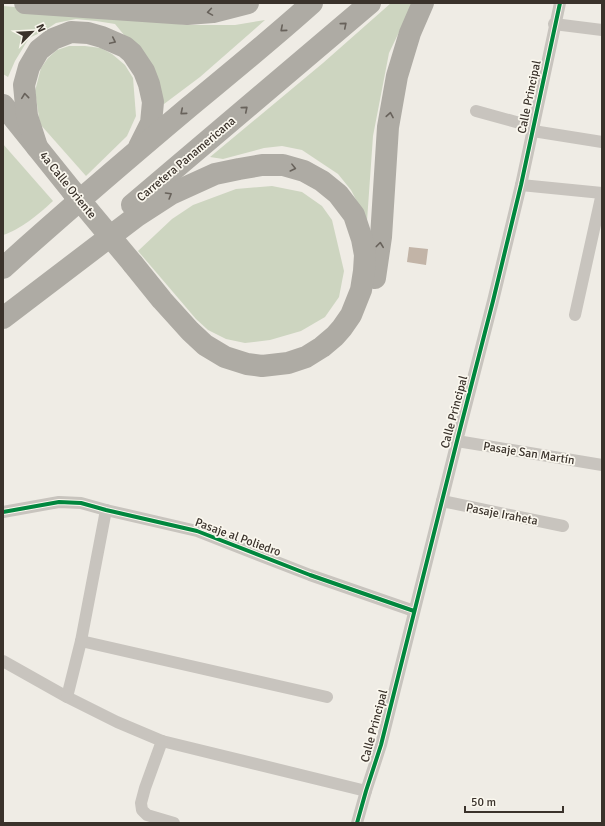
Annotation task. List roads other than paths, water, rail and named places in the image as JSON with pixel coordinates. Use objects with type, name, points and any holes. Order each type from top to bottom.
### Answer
[{"type":"highway","points":[[25,3],[187,14],[213,12],[248,3]]},
{"type":"highway","points":[[3,268],[49,226],[312,3]]},
{"type":"highway","name":"Carretera Panamericana","points":[[3,318],[86,244],[370,3]]},
{"type":"highway","points":[[129,267],[152,303],[181,337],[206,359],[224,368],[243,373],[265,375],[292,372],[310,366],[338,347],[359,319],[374,286],[381,237],[388,127],[394,90],[410,33],[424,3]]},
{"type":"highway","points":[[37,147],[27,116],[24,85],[29,67],[39,50],[53,39],[71,32],[88,33],[102,37],[125,47],[132,53],[142,67],[149,84],[153,102],[150,123],[138,148],[95,188]]},
{"type":"highway","name":"4a Calle Oriente","points":[[3,105],[37,147],[69,195]]},
{"type":"highway","name":"4a Calle Oriente","points":[[3,127],[69,195],[129,267]]},
{"type":"highway","points":[[3,318],[137,216],[171,194],[215,174],[239,169],[262,165],[283,165],[304,171],[322,181],[338,194],[354,215],[365,254],[361,290],[351,315],[335,336],[322,347],[306,357],[288,363],[262,366],[247,364],[225,358],[205,345],[129,267]]},
{"type":"highway","points":[[3,256],[49,226]]},
{"type":"street","name":"Calle Principal","points":[[357,823],[381,745],[493,302],[521,185],[554,24],[560,3]]},
{"type":"street","points":[[554,24],[602,30]]},
{"type":"street","points":[[476,111],[533,129],[602,142]]},
{"type":"street","points":[[521,185],[602,193],[575,315]]},
{"type":"street","name":"Pasaje San Martín","points":[[457,441],[602,465]]},
{"type":"street","name":"Pasaje Iraheta","points":[[442,501],[563,526]]},
{"type":"street","name":"Pasaje al Poliedro","points":[[3,512],[59,502],[81,502],[106,510],[197,531],[310,575],[414,611]]},
{"type":"street","points":[[67,697],[81,640],[106,510]]},
{"type":"street","points":[[81,640],[327,697]]},
{"type":"street","points":[[3,661],[67,697],[117,722],[162,741],[366,791]]},
{"type":"street","points":[[162,741],[144,788],[141,803],[142,810],[147,816],[174,823]]}]
